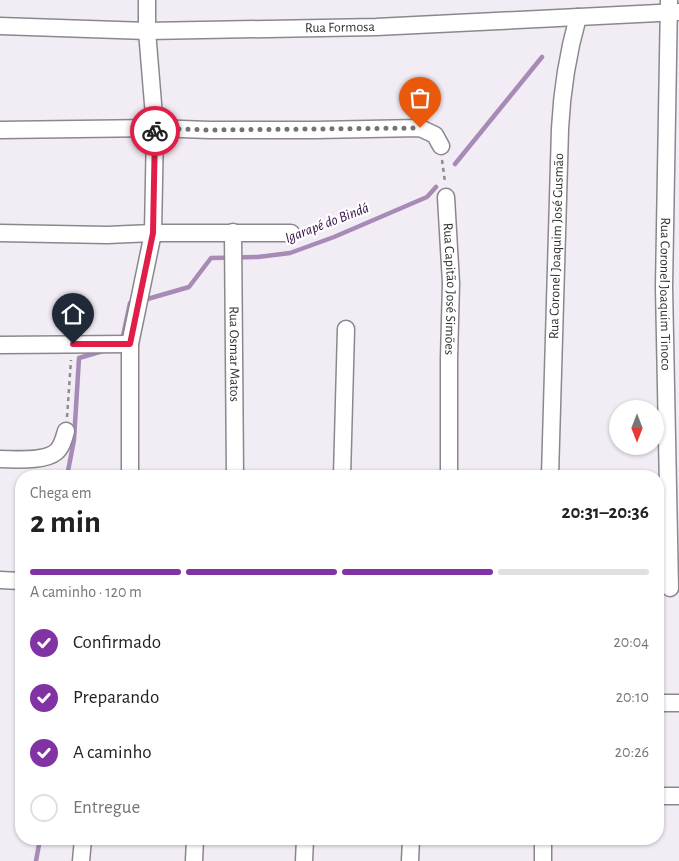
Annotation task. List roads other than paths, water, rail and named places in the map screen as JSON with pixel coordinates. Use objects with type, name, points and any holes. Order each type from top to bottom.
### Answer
[{"type":"street","points":[[130,470],[130,344],[153,233],[155,128],[147,31],[147,0]]},
{"type":"street","name":"Rua Formosa","points":[[0,26],[147,31],[376,27],[578,17],[672,8]]},
{"type":"street","name":"Rua Coronel Joaquim Tinoco","points":[[669,588],[672,8]]},
{"type":"street","name":"Rua Coronel Joaquim José Gusmão","points":[[550,470],[562,93],[568,52],[578,17]]},
{"type":"street","points":[[0,130],[155,128],[219,130],[405,127],[420,128],[428,131],[435,135],[441,146]]},
{"type":"street","name":"Rua Capitão José Simões","points":[[446,197],[451,283],[449,470]]},
{"type":"street","points":[[0,233],[107,235],[291,233]]},
{"type":"street","name":"Rua Osmar Matos","points":[[233,234],[235,470]]},
{"type":"street","points":[[342,470],[346,329]]},
{"type":"street","points":[[0,345],[130,344]]},
{"type":"street","points":[[0,459],[43,458],[55,453],[60,447],[66,431]]},
{"type":"street","points":[[0,580],[15,581]]},
{"type":"street","points":[[664,703],[679,703]]},
{"type":"street","points":[[664,796],[679,796]]},
{"type":"street","points":[[81,861],[82,845]]},
{"type":"street","points":[[194,861],[195,845]]},
{"type":"street","points":[[304,861],[305,845]]},
{"type":"street","points":[[410,861],[411,845]]},
{"type":"street","points":[[543,845],[543,861]]},
{"type":"waterway","name":"Igarapé do Bindá","points":[[455,164],[542,57]]},
{"type":"waterway","name":"Igarapé do Bindá","points":[[144,300],[189,287],[211,258],[258,257],[290,253],[334,237],[427,197],[436,187]]},
{"type":"waterway","name":"Igarapé do Bindá","points":[[123,336],[130,303]]},
{"type":"waterway","name":"Igarapé do Bindá","points":[[68,470],[74,440],[79,358],[103,351]]},
{"type":"waterway","name":"Igarapé do Bindá","points":[[36,861],[39,845]]}]
